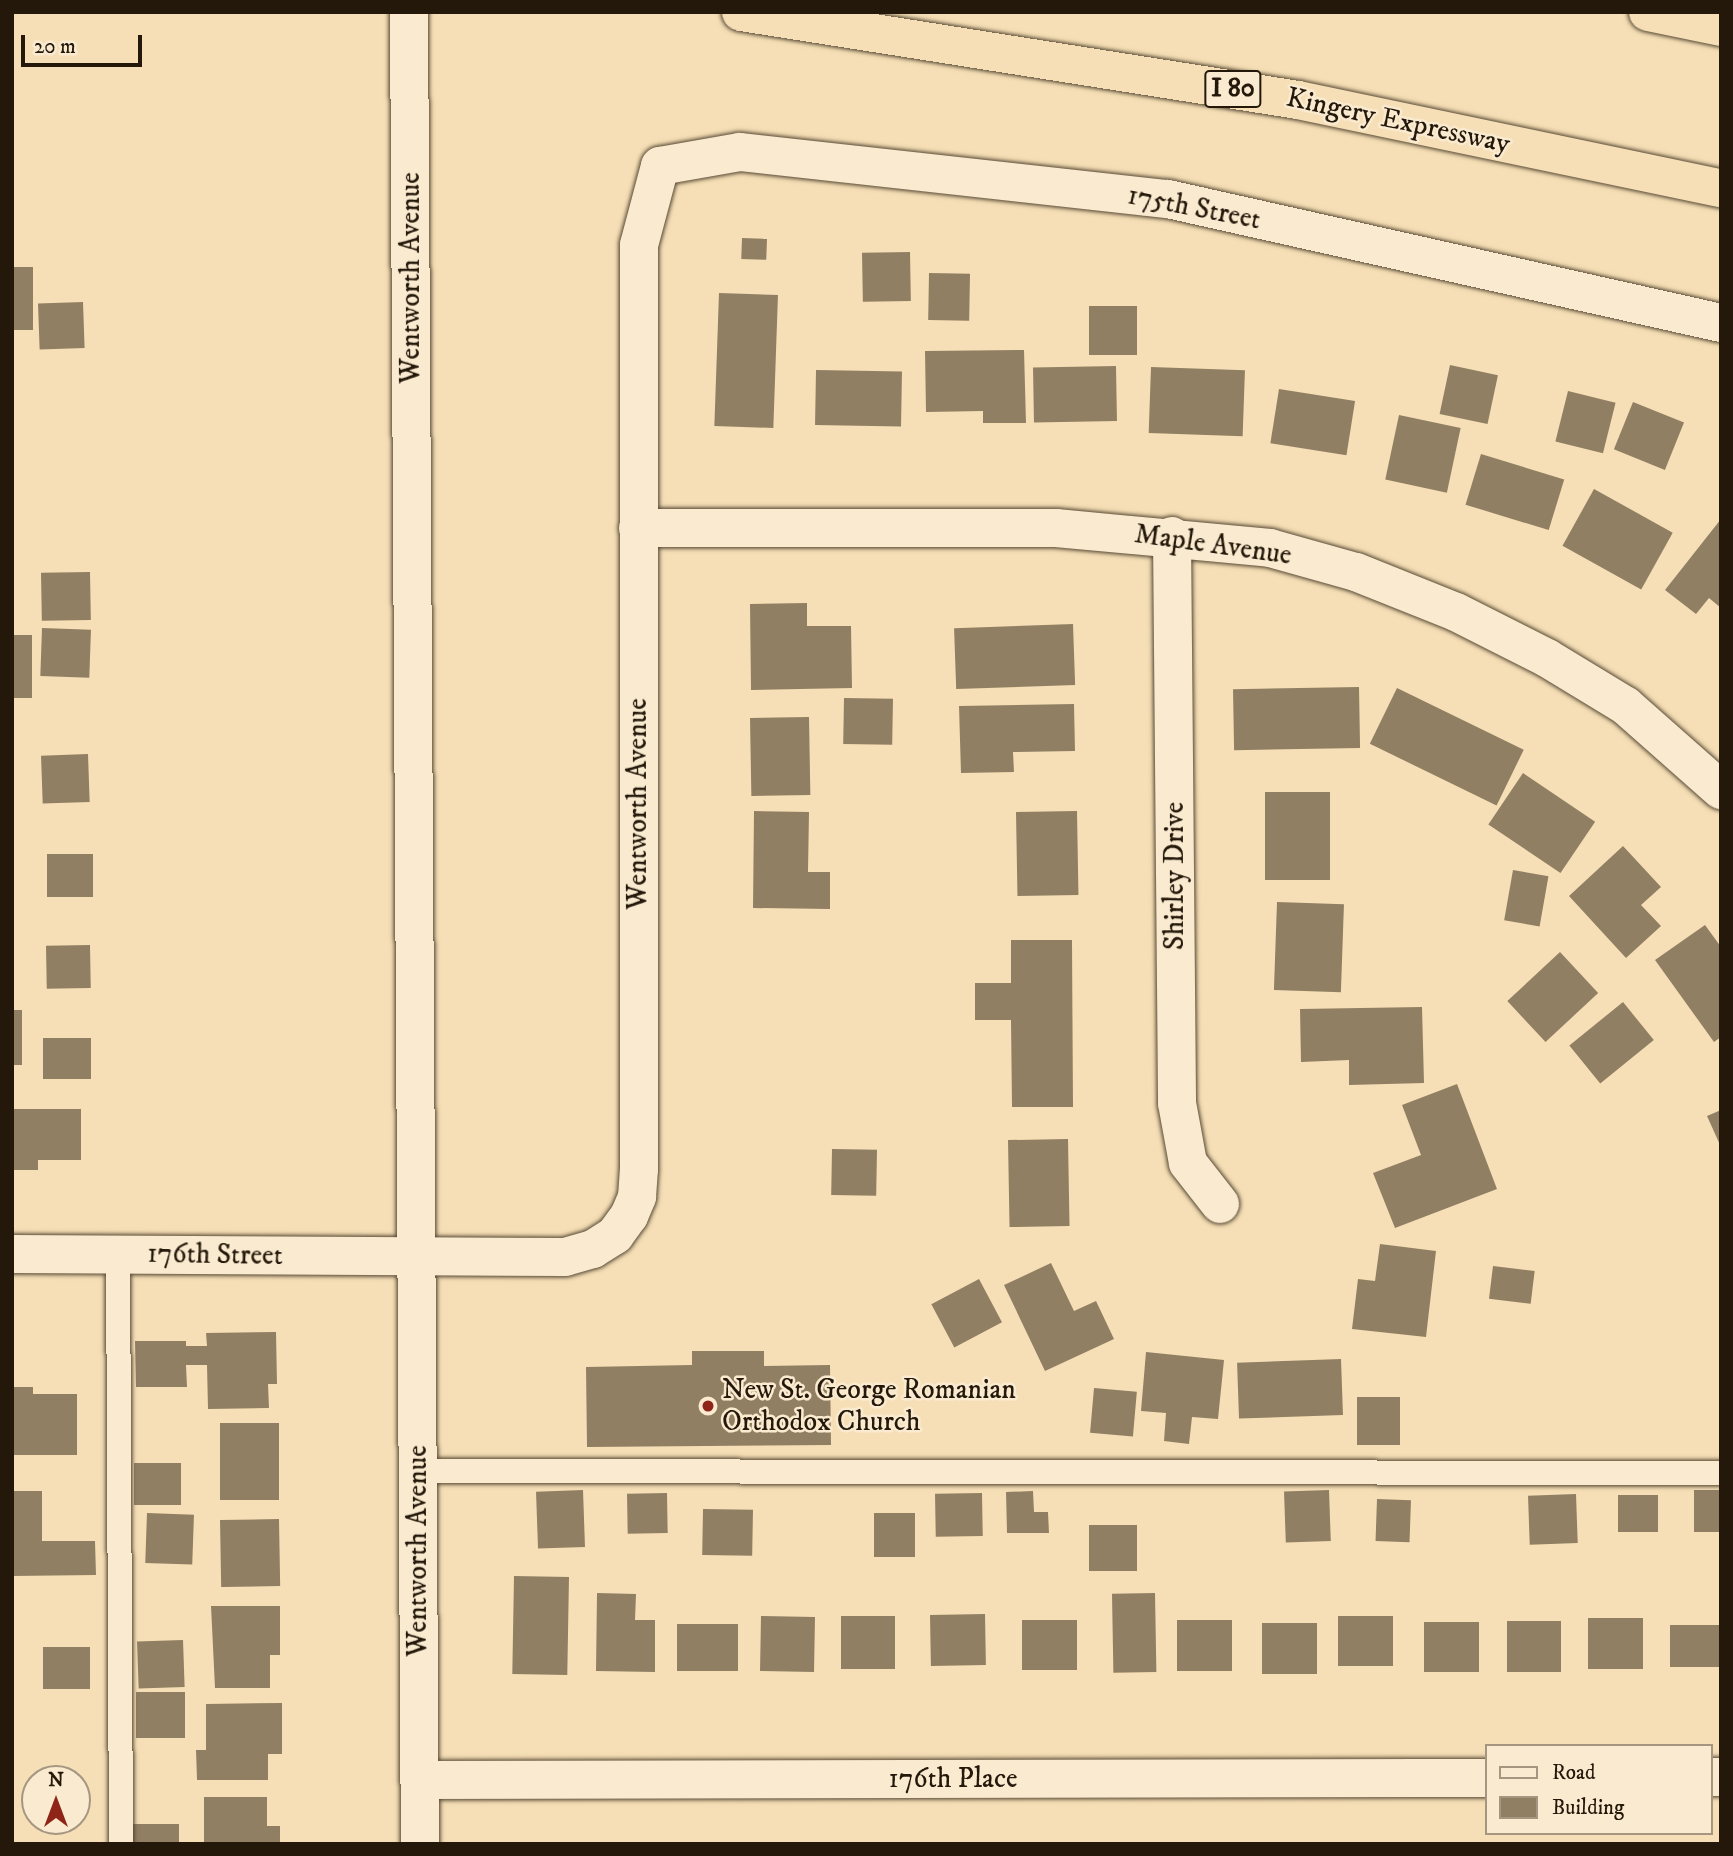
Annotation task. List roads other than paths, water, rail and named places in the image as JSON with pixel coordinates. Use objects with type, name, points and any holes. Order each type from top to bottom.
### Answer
[{"type":"highway","name":"Kingery Expressway","points":[[741,12],[1298,100],[1721,188]]},
{"type":"highway","points":[[1648,12],[1721,27]]},
{"type":"street","name":"Wentworth Avenue","points":[[409,12],[420,1844]]},
{"type":"street","name":"175th Street","points":[[660,166],[740,152],[1168,199],[1721,323]]},
{"type":"street","name":"Wentworth Avenue","points":[[417,1257],[541,1258],[593,1249],[615,1235],[637,1197],[639,245],[660,166]]},
{"type":"street","name":"Maple Avenue","points":[[638,528],[1056,528],[1172,536],[1270,548],[1356,572],[1456,612],[1547,658],[1626,706],[1721,790]]},
{"type":"street","name":"Shirley Drive","points":[[1172,536],[1177,1102],[1188,1163],[1220,1204]]},
{"type":"street","name":"176th Street","points":[[12,1254],[417,1257]]},
{"type":"street","name":"176th Place","points":[[420,1780],[1484,1778]]},
{"type":"lane","points":[[118,1254],[121,1844]]},
{"type":"lane","points":[[418,1471],[1721,1473]]},
{"type":"place","name":"New St. George Romanian Orthodox Church","points":[[708,1406]]}]
